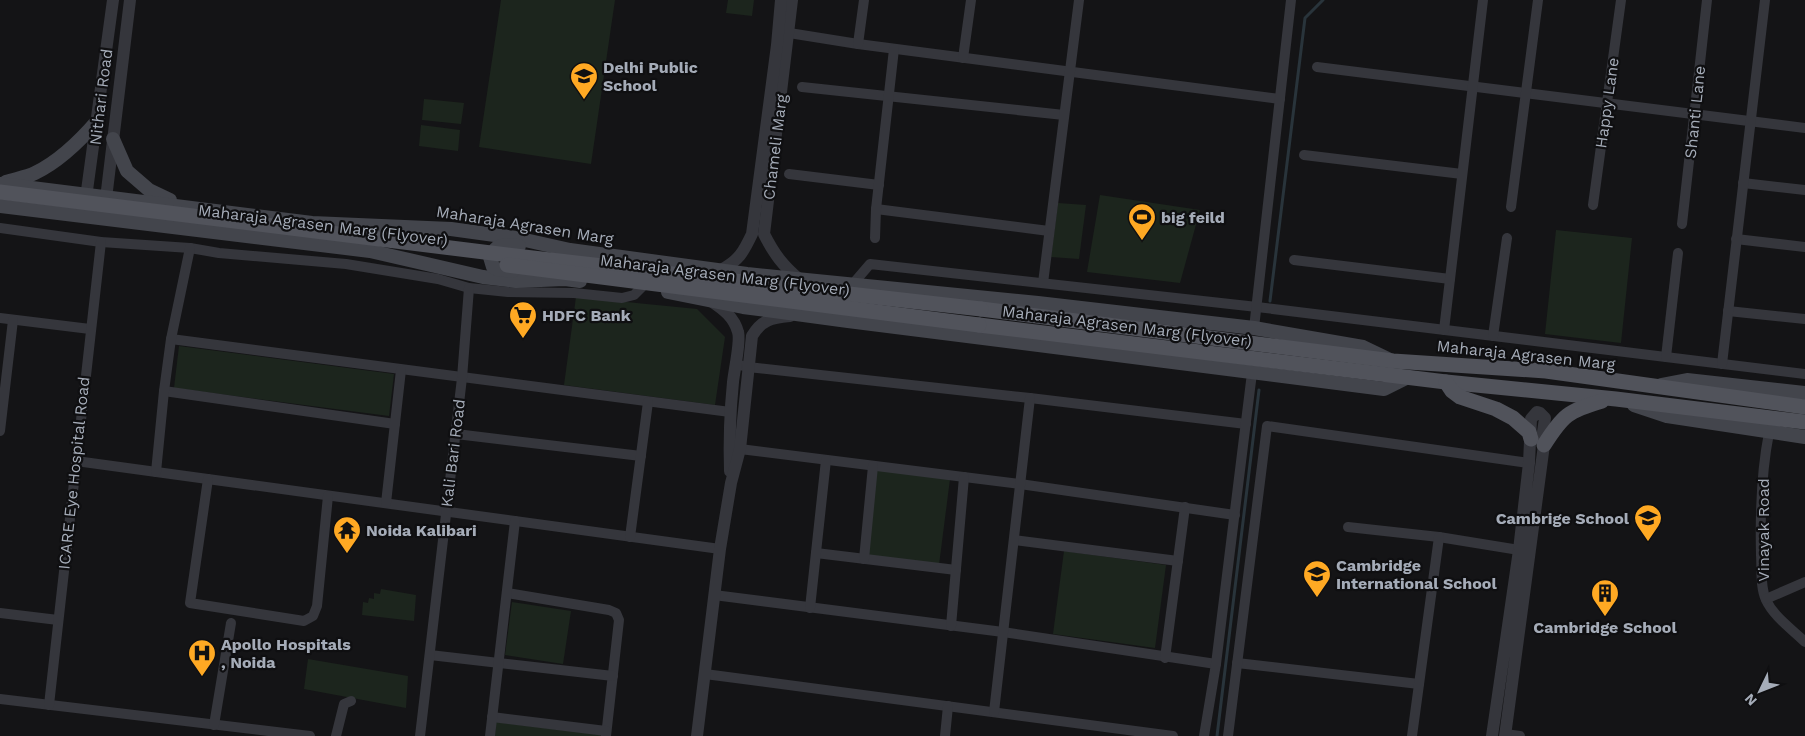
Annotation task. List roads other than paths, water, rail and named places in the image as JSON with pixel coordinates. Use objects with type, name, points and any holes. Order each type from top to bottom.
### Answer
[{"type":"main road","points":[[0,184],[35,174],[67,153],[98,120]]},
{"type":"main road","points":[[113,139],[127,171],[149,190],[183,206]]},
{"type":"main road","name":"Maharaja Agrasen Marg","points":[[0,184],[312,223],[451,229],[516,238],[570,250],[746,274],[1038,303],[1254,328],[1363,347],[1392,360],[1546,371],[1805,407]]},
{"type":"main road","name":"Maharaja Agrasen Marg (Flyover)","points":[[0,192],[981,310],[1331,360],[1408,377],[1446,382]]},
{"type":"main road","name":"Maharaja Agrasen Marg (Flyover)","points":[[0,202],[979,325],[1331,360],[1392,360]]},
{"type":"main road","points":[[0,206],[370,251],[483,277],[516,281],[565,279],[642,286],[742,307],[1252,373],[1384,389],[1408,377]]},
{"type":"main road","points":[[391,256],[382,244],[382,235],[392,226]]},
{"type":"main road","points":[[549,280],[538,273],[497,269],[493,267],[490,257],[494,249],[500,246],[570,250]]},
{"type":"main road","points":[[1656,386],[1687,380],[1805,393]]},
{"type":"main road","points":[[1446,382],[1613,399],[1805,422]]},
{"type":"main road","points":[[1446,382],[1452,392],[1460,397],[1496,409],[1513,418],[1538,442],[1569,414],[1588,405],[1613,399],[1667,416],[1805,437]]},
{"type":"street","name":"Nithari Road","points":[[83,217],[88,194],[113,0]]},
{"type":"street","points":[[103,220],[130,0]]},
{"type":"street","name":"Chameli Marg","points":[[781,0],[783,32],[764,234],[771,249],[785,268],[800,280]]},
{"type":"street","name":"Chameli Marg","points":[[721,270],[733,264],[743,254],[752,234],[783,32],[792,0]]},
{"type":"street","points":[[858,44],[864,0]]},
{"type":"street","points":[[963,58],[971,0]]},
{"type":"street","points":[[1043,284],[1079,0]]},
{"type":"street","points":[[1254,328],[1291,0]]},
{"type":"street","points":[[1444,330],[1483,0]]},
{"type":"street","points":[[1511,207],[1538,0]]},
{"type":"street","name":"Happy Lane","points":[[1594,205],[1621,0]]},
{"type":"street","name":"Shanti Lane","points":[[1682,224],[1707,0]]},
{"type":"street","points":[[1722,364],[1765,0]]},
{"type":"street","points":[[783,32],[894,49],[1280,99]]},
{"type":"street","points":[[875,238],[876,209],[894,49]]},
{"type":"street","points":[[1317,67],[1805,128]]},
{"type":"street","points":[[802,87],[1064,115]]},
{"type":"street","points":[[1304,155],[1462,174]]},
{"type":"street","points":[[789,174],[879,185]]},
{"type":"street","points":[[1743,183],[1805,190]]},
{"type":"street","points":[[876,209],[1049,231]]},
{"type":"street","points":[[0,228],[100,242],[190,248],[219,253],[346,264],[438,279],[469,288],[508,292],[574,293],[622,298],[634,295],[642,286]]},
{"type":"street","points":[[1493,336],[1507,238]]},
{"type":"street","points":[[1736,240],[1805,246]]},
{"type":"street","name":"ICARE Eye Hospital Road","points":[[49,705],[100,242]]},
{"type":"street","points":[[156,472],[171,339],[190,248]]},
{"type":"street","points":[[1666,357],[1678,254]]},
{"type":"street","points":[[1294,260],[1450,279]]},
{"type":"street","points":[[848,321],[852,285],[870,264],[1257,307],[1805,374]]},
{"type":"street","name":"Kali Bari Road","points":[[420,736],[456,434],[469,288]]},
{"type":"street","points":[[697,736],[720,549],[731,483],[740,448],[741,366],[739,334],[734,321],[722,308],[708,300]]},
{"type":"street","points":[[1728,311],[1805,319]]},
{"type":"street","points":[[731,483],[730,412],[741,366],[752,336],[757,327],[770,319],[800,314]]},
{"type":"street","points":[[0,318],[90,330]]},
{"type":"street","points":[[0,431],[3,382],[13,320]]},
{"type":"street","points":[[171,339],[730,412]]},
{"type":"street","points":[[741,366],[1246,424]]},
{"type":"street","points":[[386,504],[401,370]]},
{"type":"street","points":[[1204,736],[1216,664],[1252,373]]},
{"type":"street","points":[[164,392],[395,424]]},
{"type":"street","points":[[994,712],[1030,398]]},
{"type":"street","points":[[630,537],[648,402]]},
{"type":"street","points":[[1228,736],[1267,426],[1529,463]]},
{"type":"street","name":"Vinayak Road","points":[[1769,433],[1760,503],[1762,584],[1766,599],[1777,615],[1805,642]]},
{"type":"street","points":[[456,434],[641,456]]},
{"type":"street","points":[[1492,736],[1519,550],[1529,463],[1538,442]]},
{"type":"street","points":[[1520,736],[1505,735],[1538,442]]},
{"type":"street","points":[[740,448],[1235,514]]},
{"type":"street","points":[[810,608],[826,460]]},
{"type":"street","points":[[76,461],[720,549]]},
{"type":"street","points":[[864,559],[873,466]]},
{"type":"street","points":[[951,626],[964,477]]},
{"type":"street","points":[[208,479],[190,603],[304,621],[313,616],[317,606],[328,496]]},
{"type":"street","points":[[1165,658],[1185,507]]},
{"type":"street","points":[[490,736],[515,521]]},
{"type":"street","points":[[1348,527],[1439,537],[1519,550]]},
{"type":"street","points":[[1412,736],[1439,537]]},
{"type":"street","points":[[1014,540],[1178,562]]},
{"type":"street","points":[[816,553],[956,570]]},
{"type":"street","points":[[1766,599],[1805,582]]},
{"type":"street","points":[[492,717],[606,734],[619,620],[616,613],[609,610],[507,593]]},
{"type":"street","points":[[714,595],[1003,632],[1165,658],[1216,664]]},
{"type":"street","points":[[0,613],[58,620]]},
{"type":"street","points":[[214,724],[230,623]]},
{"type":"street","points":[[430,655],[613,676]]},
{"type":"street","points":[[1236,663],[1419,684]]},
{"type":"street","points":[[704,674],[994,712],[1118,732],[1173,736]]},
{"type":"street","points":[[0,699],[214,724],[226,731],[310,736]]},
{"type":"street","points":[[336,736],[344,704],[351,701]]},
{"type":"street","points":[[945,736],[948,706]]},
{"type":"waterway","points":[[1270,301],[1305,18],[1323,0]]},
{"type":"waterway","points":[[1217,736],[1259,390]]},
{"type":"place","name":"Delhi Public School","points":[[584,100]]},
{"type":"place","name":"big feild","points":[[1142,241]]},
{"type":"place","name":"HDFC Bank","points":[[523,339]]},
{"type":"place","name":"Cambrige School","points":[[1648,542]]},
{"type":"place","name":"Noida Kalibari","points":[[347,554]]},
{"type":"place","name":"Cambridge International School","points":[[1317,598]]},
{"type":"place","name":"Cambridge School","points":[[1605,617]]},
{"type":"place","name":"Apollo Hospitals , Noida","points":[[202,677]]}]
